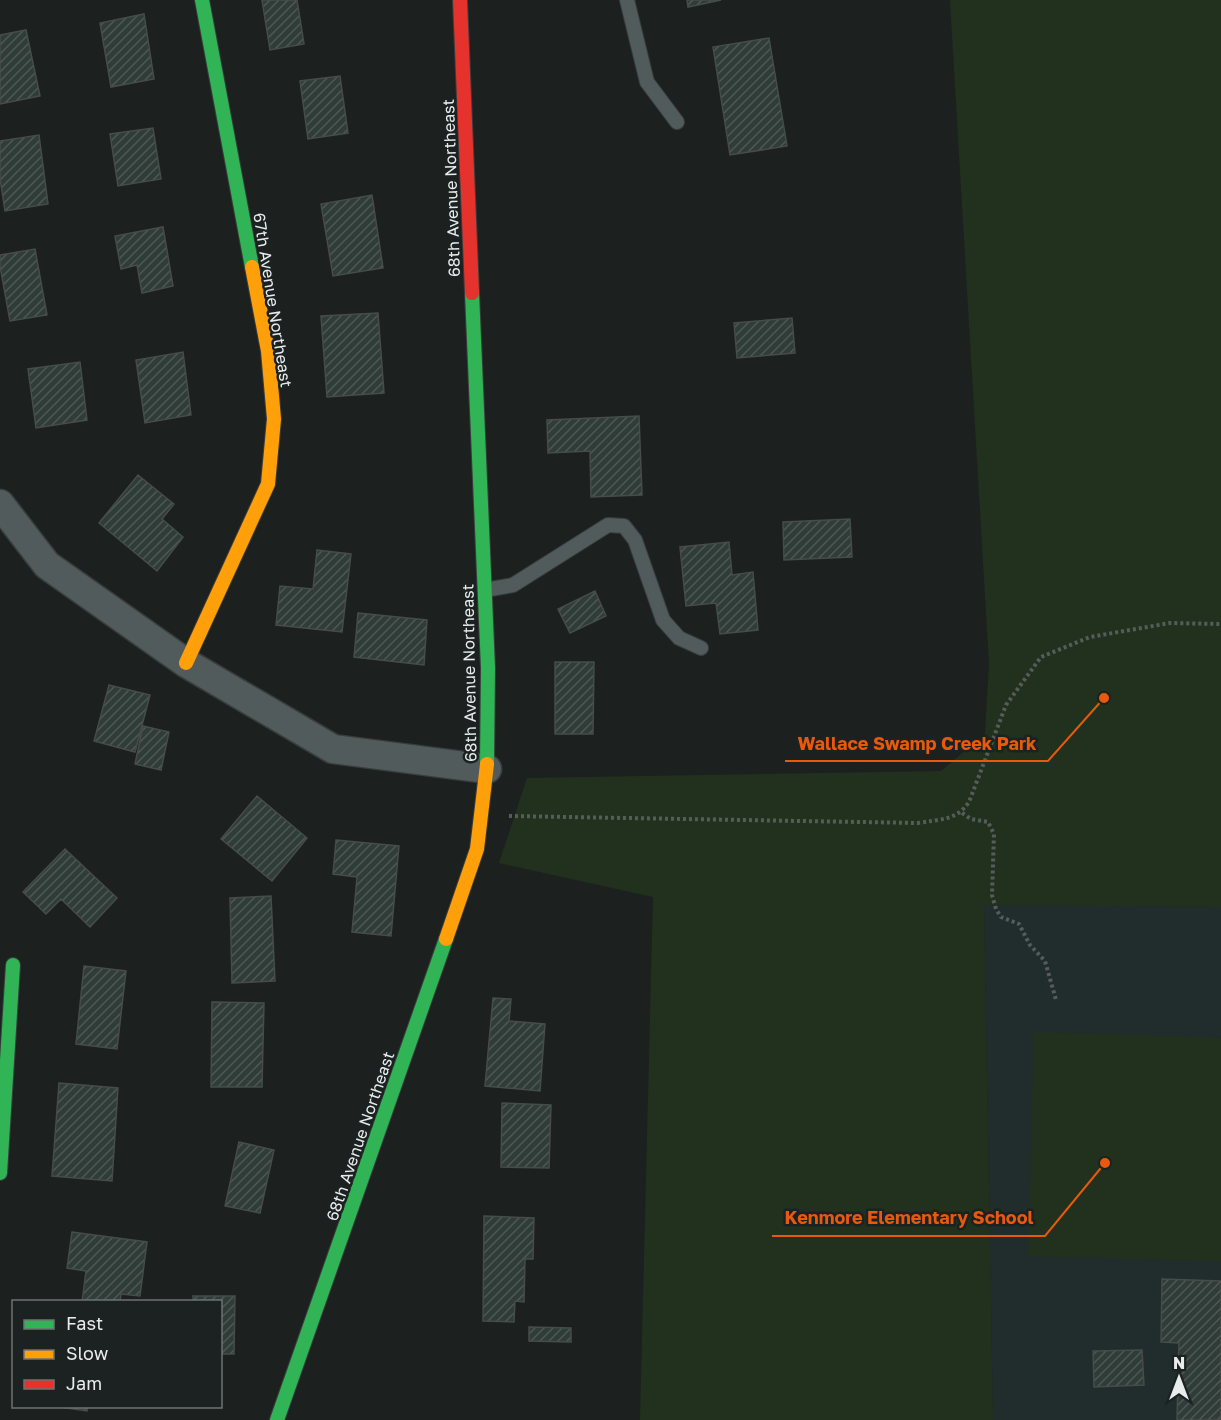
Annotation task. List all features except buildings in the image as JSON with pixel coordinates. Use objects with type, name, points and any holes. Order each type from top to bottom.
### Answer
[{"type":"street","name":"67th Avenue Northeast","points":[[186,663],[268,484],[274,419],[268,351],[202,0]]},
{"type":"street","name":"68th Avenue Northeast","points":[[277,1420],[477,849],[487,769],[488,668],[460,0]]},
{"type":"street","points":[[0,504],[47,565],[186,663],[333,749],[487,769]]},
{"type":"street","points":[[0,1173],[13,965]]},
{"type":"lane","points":[[627,0],[647,82],[676,122]]},
{"type":"lane","points":[[485,590],[513,585],[608,525],[624,526],[635,540],[663,620],[679,638],[701,648]]},
{"type":"path","points":[[508,816],[918,823],[950,818],[962,813],[969,802],[1006,705],[1041,657],[1090,637],[1170,622],[1221,624]]},
{"type":"path","points":[[962,813],[970,819],[988,822],[994,834],[992,896],[996,909],[1001,917],[1019,924],[1030,945],[1045,961],[1056,1000]]},
{"type":"shaded area","points":[[984,904],[1221,907],[1221,1420],[993,1420]]},
{"type":"green space","points":[[950,0],[1221,0],[1221,907],[984,905],[993,1420],[640,1420],[653,897],[499,863],[527,778],[941,771],[985,734],[989,663]]},
{"type":"green space","points":[[1034,1032],[1221,1038],[1221,1261],[1028,1256]]},
{"type":"traffic: fast","points":[[202,0],[252,267]]},
{"type":"traffic: fast","points":[[472,293],[488,668],[487,764]]},
{"type":"traffic: fast","points":[[277,1420],[446,939]]},
{"type":"traffic: fast","points":[[0,1173],[13,965]]},
{"type":"traffic: slow","points":[[186,663],[268,484],[274,419],[268,351],[252,267]]},
{"type":"traffic: slow","points":[[446,939],[477,849],[487,764]]},
{"type":"traffic: jam","points":[[460,0],[472,293]]},
{"type":"place","name":"Wallace Swamp Creek Park","points":[[1104,698]]},
{"type":"place","name":"Kenmore Elementary School","points":[[1105,1163]]}]
